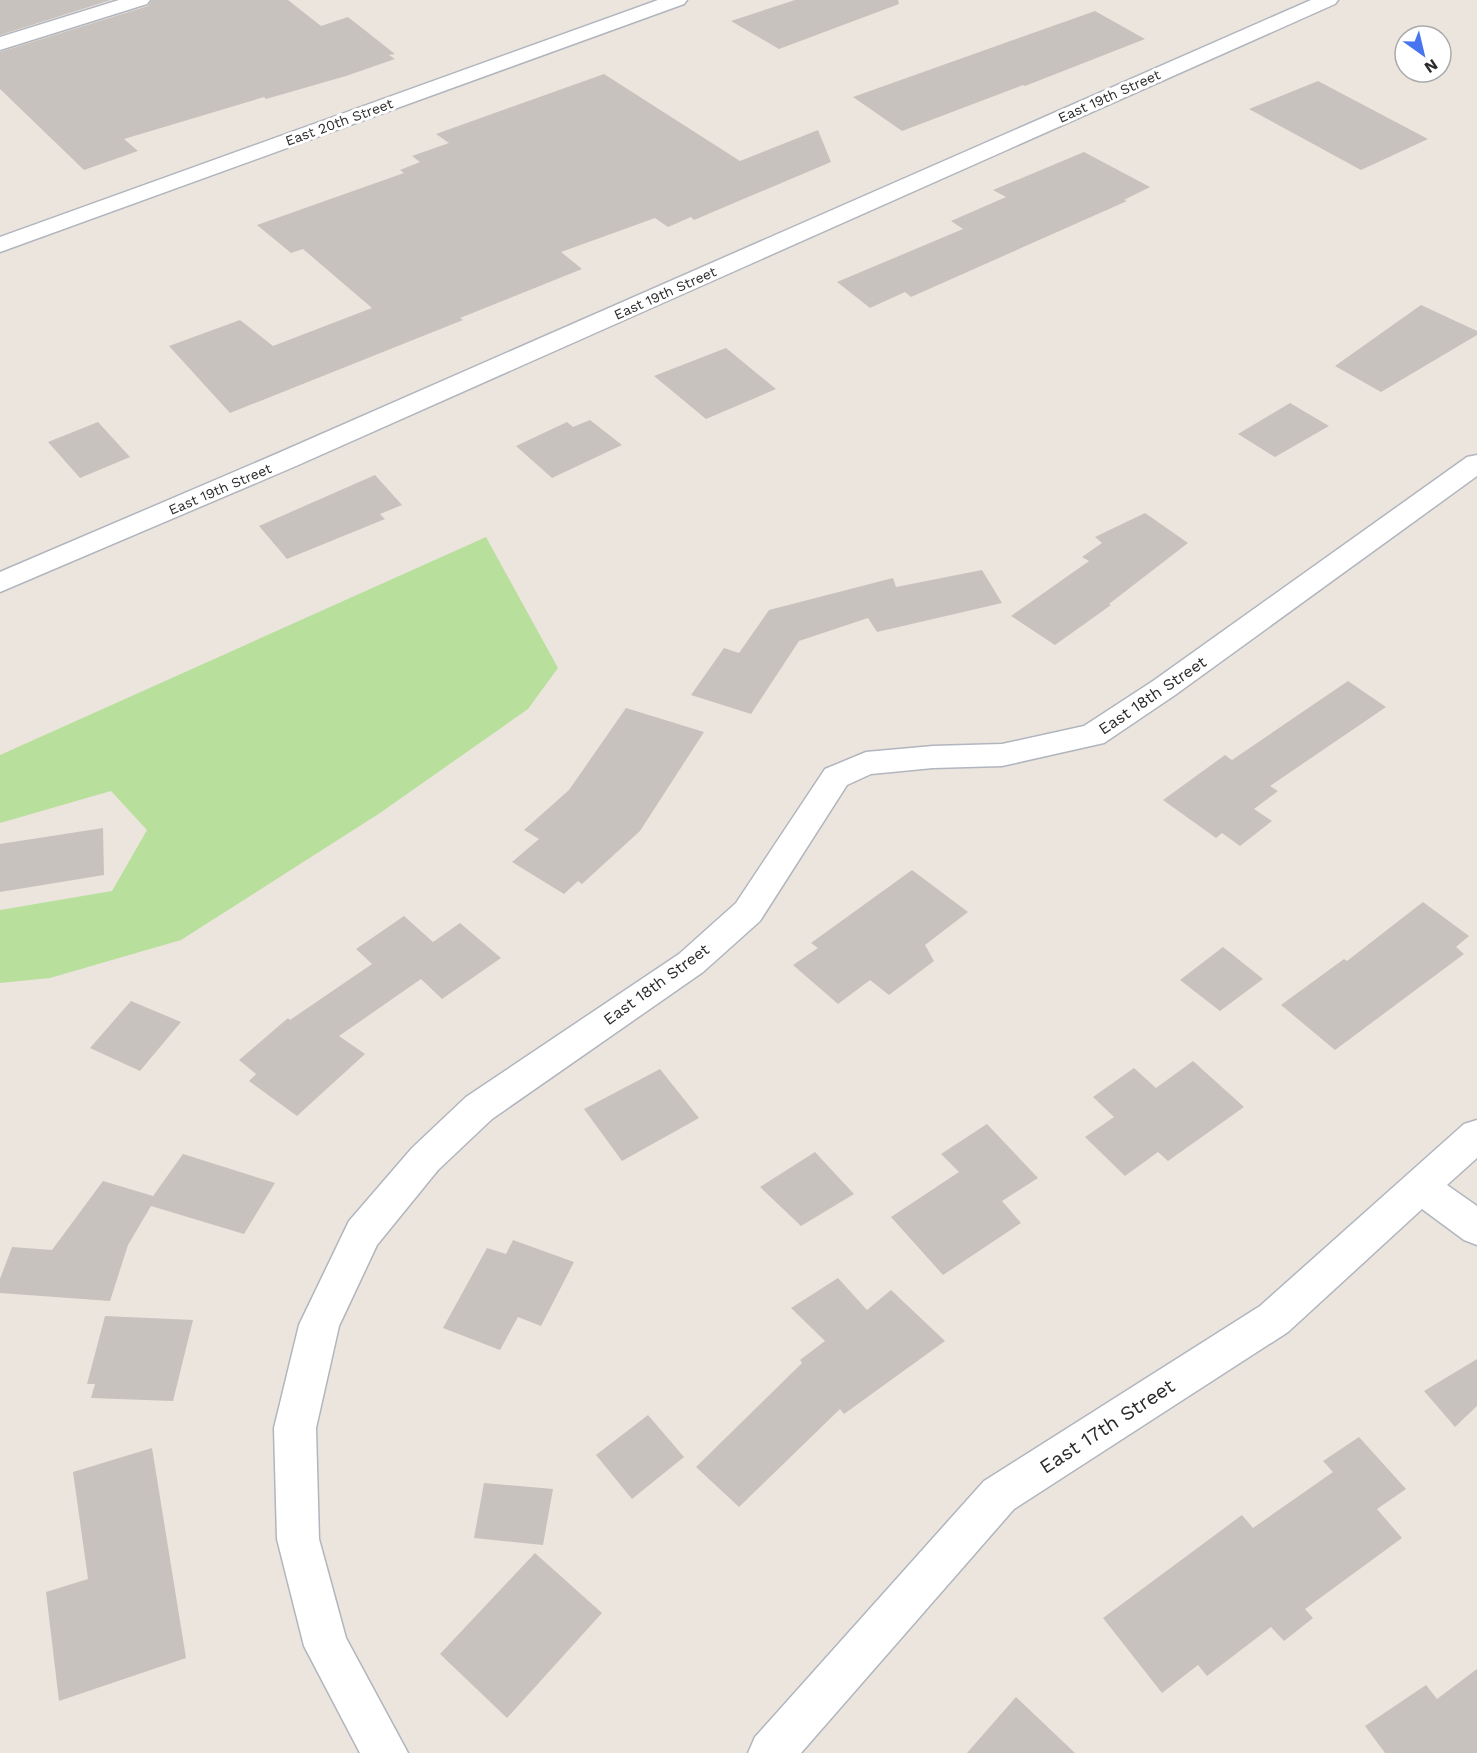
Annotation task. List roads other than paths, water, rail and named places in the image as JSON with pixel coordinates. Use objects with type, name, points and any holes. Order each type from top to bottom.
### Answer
[{"type":"street","points":[[0,44],[140,0]]},
{"type":"street","name":"East 20th Street","points":[[0,245],[677,0]]},
{"type":"street","name":"East 19th Street","points":[[0,583],[286,460],[1328,0]]},
{"type":"street","name":"East 18th Street","points":[[385,1753],[326,1646],[298,1539],[295,1428],[319,1325],[363,1233],[425,1159],[479,1108],[691,963],[748,912],[788,855],[817,803],[836,777],[866,763],[933,757],[1002,755],[1093,735],[1164,688],[1477,463]]},
{"type":"street","name":"East 17th Street","points":[[771,1753],[999,1495],[1274,1319],[1477,1135]]},
{"type":"street","points":[[1421,1187],[1477,1228]]}]
